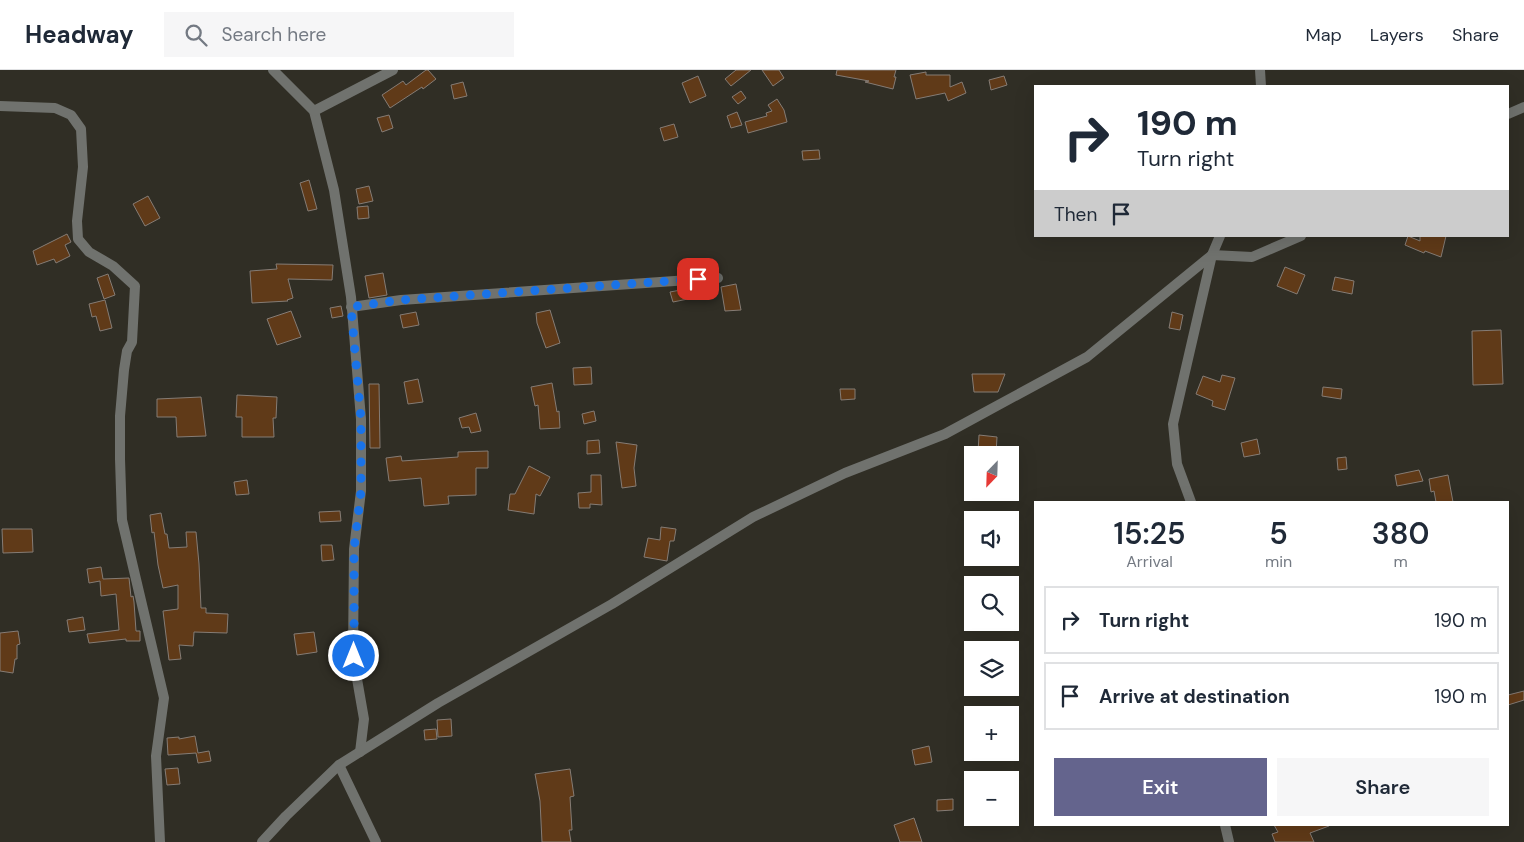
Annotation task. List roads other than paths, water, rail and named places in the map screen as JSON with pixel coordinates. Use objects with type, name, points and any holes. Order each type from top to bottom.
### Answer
[{"type":"street","points":[[273,70],[314,112],[334,190],[351,307],[361,419],[361,491],[354,549],[354,656],[364,719],[360,752]]},
{"type":"street","points":[[314,112],[393,70]]},
{"type":"street","points":[[1260,70],[1261,85]]},
{"type":"street","points":[[0,106],[55,108],[71,115],[81,129],[82,167],[77,221],[78,239],[90,252],[113,266],[135,286],[132,342],[127,351],[125,361],[120,416],[122,520],[164,698],[156,756],[160,842]]},
{"type":"street","points":[[1509,114],[1524,107]]},
{"type":"street","points":[[1191,501],[1177,464],[1174,424],[1212,255],[1220,237]]},
{"type":"street","points":[[262,842],[339,765],[446,698],[612,604],[753,517],[845,473],[945,434],[1087,357],[1212,255],[1252,257],[1299,237]]},
{"type":"street","points":[[351,307],[401,300],[718,278]]},
{"type":"street","points":[[339,765],[376,842]]},
{"type":"street","points":[[1225,826],[1229,842]]}]
